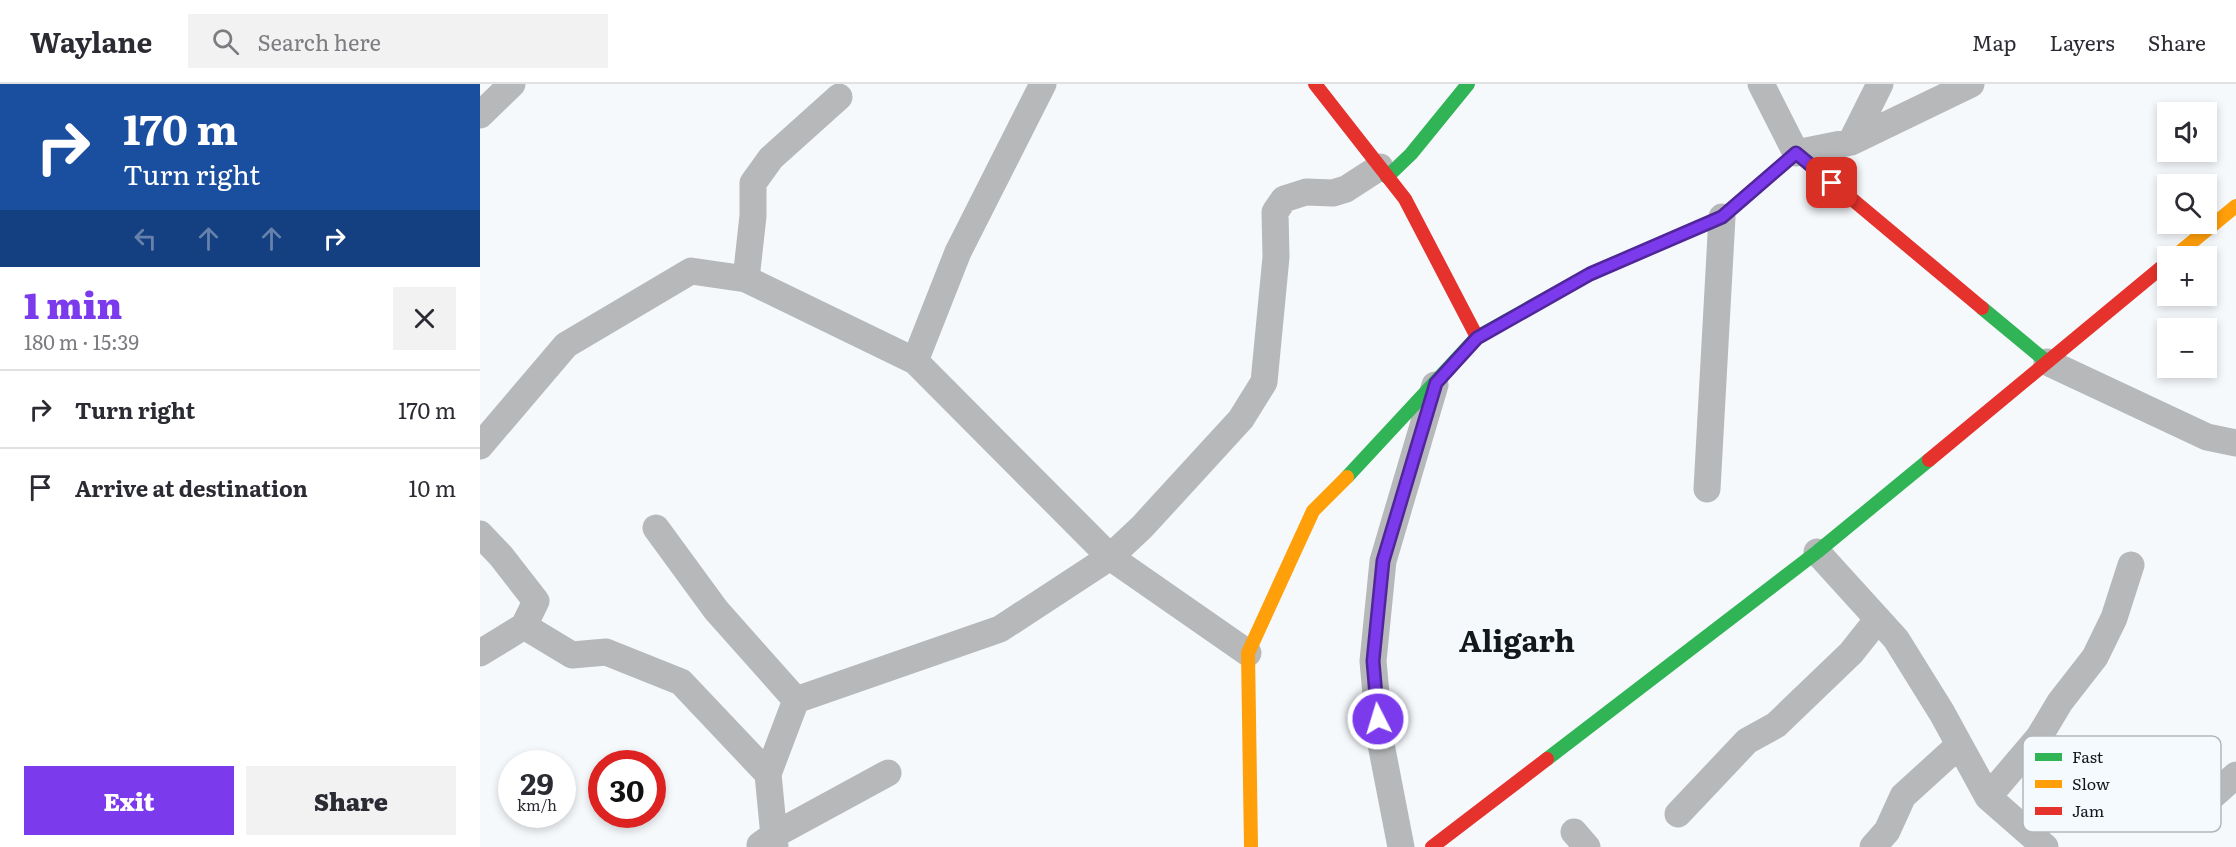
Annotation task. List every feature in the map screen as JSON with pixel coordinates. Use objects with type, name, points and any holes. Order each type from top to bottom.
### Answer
[{"type":"street","points":[[480,115],[512,84]]},
{"type":"street","points":[[915,360],[958,252],[1043,84]]},
{"type":"street","points":[[1315,84],[1405,199],[1477,338]]},
{"type":"street","points":[[796,700],[1000,629],[1110,557],[1142,527],[1240,419],[1264,382],[1276,258],[1275,212],[1284,199],[1306,192],[1333,193],[1383,172],[1411,154],[1468,84]]},
{"type":"street","points":[[1761,84],[1796,153],[2047,362],[2207,437],[2236,443]]},
{"type":"street","points":[[1851,142],[1880,84]]},
{"type":"street","points":[[1251,847],[1248,654],[1313,511],[1376,448],[1477,338],[1590,274],[1722,217],[1796,153],[1851,142],[1971,84]]},
{"type":"street","points":[[746,279],[753,216],[753,183],[771,158],[839,98]]},
{"type":"street","points":[[2187,246],[2236,206]]},
{"type":"street","points":[[1707,489],[1722,217]]},
{"type":"street","points":[[480,446],[566,345],[691,271],[746,279],[915,360],[1110,557],[1248,654]]},
{"type":"street","points":[[1432,847],[1817,552],[2157,271]]},
{"type":"street","points":[[1401,847],[1380,739],[1373,661],[1383,561],[1436,383]]},
{"type":"street","points":[[656,528],[716,610],[796,700]]},
{"type":"street","points":[[480,534],[501,556],[536,601],[524,626],[480,653]]},
{"type":"street","points":[[1817,552],[1896,639],[1988,797],[2023,828]]},
{"type":"street","points":[[2040,736],[2060,702],[2095,657],[2114,618],[2131,565]]},
{"type":"street","points":[[1678,814],[1747,741],[1776,725],[1851,653],[1878,619]]},
{"type":"street","points":[[524,626],[572,656],[606,652],[681,682],[768,774]]},
{"type":"street","points":[[796,700],[768,774],[769,843],[888,773]]},
{"type":"street","points":[[1874,847],[1887,831],[1903,796],[1958,746]]},
{"type":"street","points":[[1988,797],[2023,756]]},
{"type":"street","points":[[2221,788],[2236,775]]},
{"type":"street","points":[[2028,832],[2045,847]]},
{"type":"traffic: fast","points":[[1387,177],[1411,154],[1468,84]]},
{"type":"traffic: fast","points":[[1347,477],[1477,337],[1590,274],[1722,217],[1796,153],[1810,164]]},
{"type":"traffic: fast","points":[[1982,308],[2047,362]]},
{"type":"traffic: fast","points":[[1547,759],[1817,552],[1929,460]]},
{"type":"traffic: slow","points":[[2187,246],[2236,206]]},
{"type":"traffic: slow","points":[[1251,847],[1248,653],[1313,511],[1347,477]]},
{"type":"traffic: jam","points":[[1315,84],[1405,199],[1477,337]]},
{"type":"traffic: jam","points":[[1810,164],[1982,308]]},
{"type":"traffic: jam","points":[[1929,460],[2157,271]]},
{"type":"traffic: jam","points":[[1432,847],[1547,759]]},
{"type":"district","name":"Aligarh","points":[[1517,642]]},
{"type":"route","points":[[1378,719],[1373,661],[1383,561],[1436,383],[1477,338],[1590,274],[1722,217],[1796,153],[1832,183]]}]
